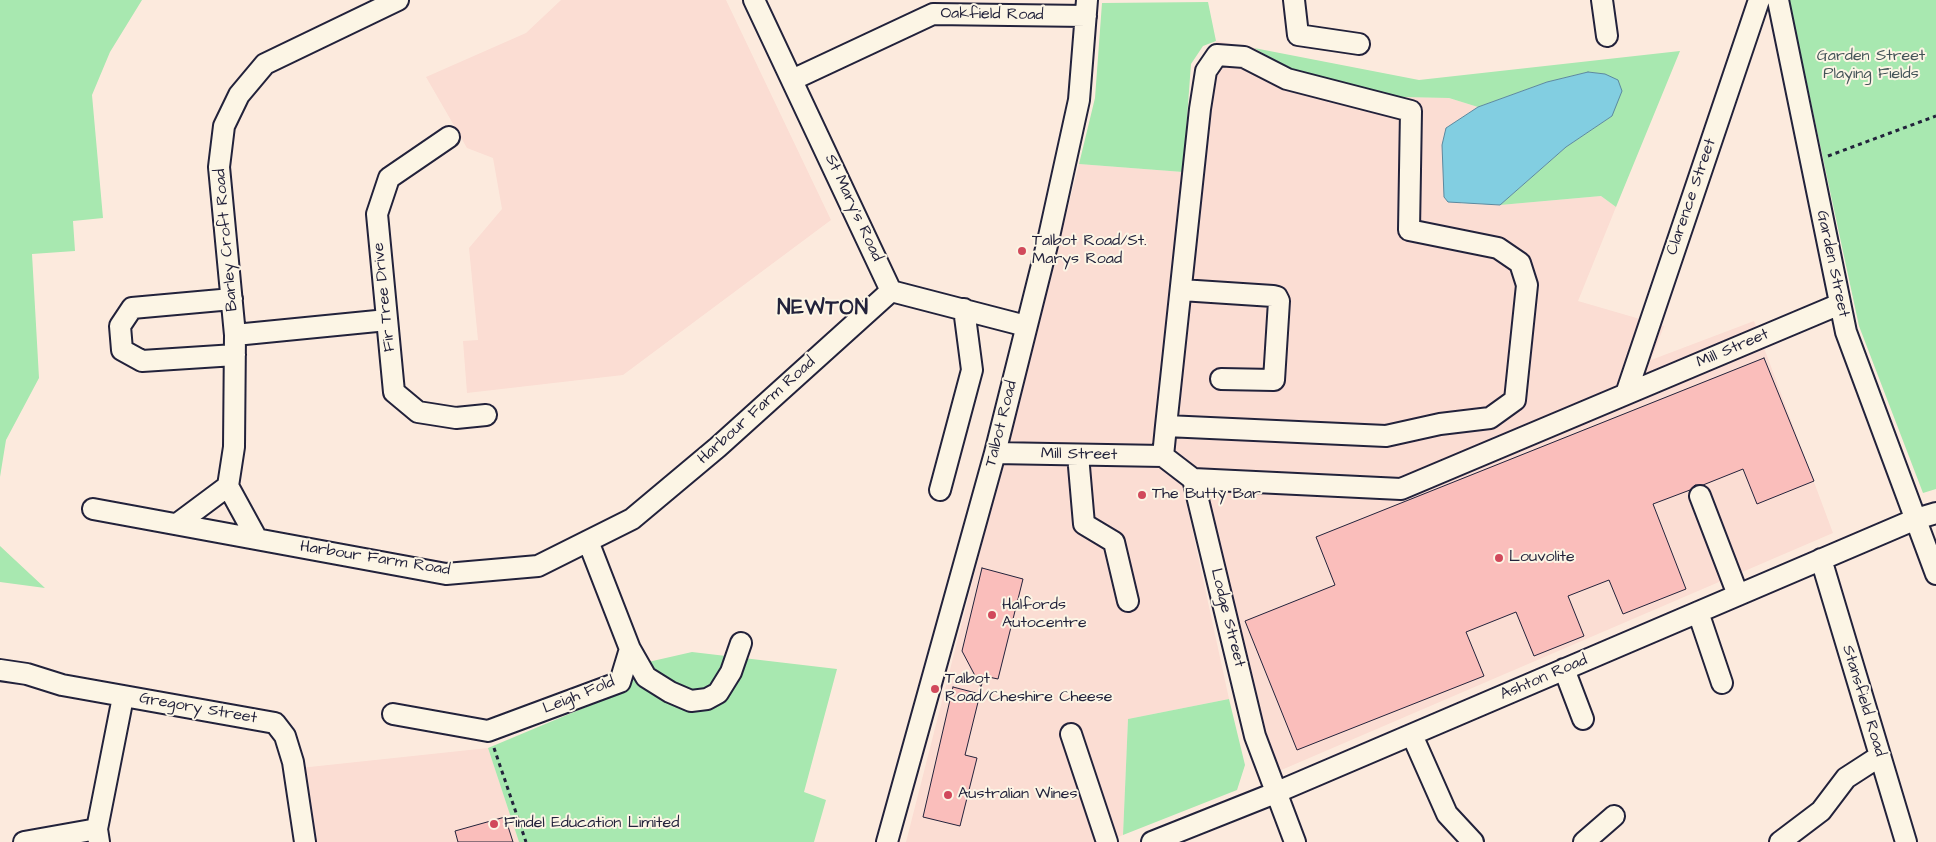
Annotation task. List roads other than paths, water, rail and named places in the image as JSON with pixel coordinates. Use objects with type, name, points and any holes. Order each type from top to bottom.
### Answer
[{"type":"street","name":"Barley Croft Road","points":[[228,486],[234,447],[235,345],[220,167],[224,126],[239,95],[265,64],[398,0]]},
{"type":"street","name":"St Mary's Road","points":[[754,0],[891,291]]},
{"type":"street","points":[[1294,0],[1298,35],[1359,44]]},
{"type":"street","points":[[1602,0],[1606,36]]},
{"type":"street","name":"Clarence Street","points":[[1626,394],[1758,0]]},
{"type":"street","name":"Garden Street","points":[[1778,0],[1846,332],[1936,574]]},
{"type":"street","name":"Oakfield Road","points":[[792,80],[933,14],[1087,8]]},
{"type":"street","name":"Talbot Road","points":[[887,842],[994,453],[1026,326],[1079,100],[1087,8]]},
{"type":"street","points":[[1166,426],[1386,436],[1440,424],[1490,418],[1514,400],[1527,284],[1520,263],[1498,248],[1409,230],[1411,111],[1288,79],[1244,57],[1217,55],[1206,71],[1200,109],[1180,290],[1166,426],[1163,456],[1193,480]]},
{"type":"street","name":"Fir Tree Drive","points":[[450,138],[389,178],[376,214],[394,392],[418,412],[456,418],[486,415]]},
{"type":"street","points":[[1180,290],[1273,296],[1277,297],[1279,301],[1274,380],[1221,379]]},
{"type":"street","points":[[891,291],[1026,326]]},
{"type":"street","name":"Harbour Farm Road","points":[[93,509],[446,574],[538,566],[632,519],[718,447],[891,291]]},
{"type":"street","points":[[232,299],[132,308],[120,326],[122,350],[142,361],[387,320]]},
{"type":"street","name":"Mill Street","points":[[1193,480],[1401,489],[1840,304]]},
{"type":"street","points":[[940,490],[972,370],[964,309]]},
{"type":"street","name":"Mill Street","points":[[994,453],[1163,456]]},
{"type":"street","points":[[1078,454],[1084,524],[1114,542],[1128,601]]},
{"type":"street","name":"Lodge Street","points":[[1193,480],[1255,736],[1295,842]]},
{"type":"street","points":[[177,524],[228,486],[257,539]]},
{"type":"street","points":[[1700,496],[1738,595]]},
{"type":"street","name":"Ashton Road","points":[[1152,842],[1275,793],[1821,559],[1936,512]]},
{"type":"street","points":[[588,541],[630,649],[646,677],[670,692],[690,701],[707,699],[718,693],[731,672],[741,643]]},
{"type":"street","name":"Stansfield Road","points":[[1821,559],[1906,842]]},
{"type":"street","points":[[1698,612],[1722,684]]},
{"type":"street","name":"Leigh Fold","points":[[394,714],[488,731],[620,682],[630,649]]},
{"type":"street","points":[[1564,669],[1583,719]]},
{"type":"street","name":"Gregory Street","points":[[0,670],[123,697],[275,723],[285,736],[293,762],[305,842]]},
{"type":"street","points":[[24,842],[98,835],[123,697]]},
{"type":"street","points":[[1071,734],[1107,842]]},
{"type":"street","points":[[1412,734],[1446,814],[1473,842]]},
{"type":"street","points":[[1780,842],[1821,811],[1846,778],[1880,756]]},
{"type":"street","points":[[1584,842],[1614,816]]},
{"type":"water","points":[[1588,72],[1605,74],[1618,80],[1622,91],[1612,116],[1566,147],[1500,205],[1448,202],[1444,197],[1442,145],[1446,128],[1478,107],[1547,82]]},
{"type":"place","name":"Talbot Road/St. Marys Road","points":[[1022,251]]},
{"type":"place","name":"The Butty Bar","points":[[1142,495]]},
{"type":"place","name":"Louvolite","points":[[1499,558]]},
{"type":"place","name":"Halfords Autocentre","points":[[992,615]]},
{"type":"place","name":"Talbot Road/Cheshire Cheese","points":[[935,689]]},
{"type":"place","name":"Australian Wines","points":[[948,795]]},
{"type":"place","name":"Findel Education Limited","points":[[494,824]]},
{"type":"district","name":"NEWTON","points":[[823,310]]},
{"type":"park label","name":"Garden Street Playing Fields","points":[[1871,66]]}]
